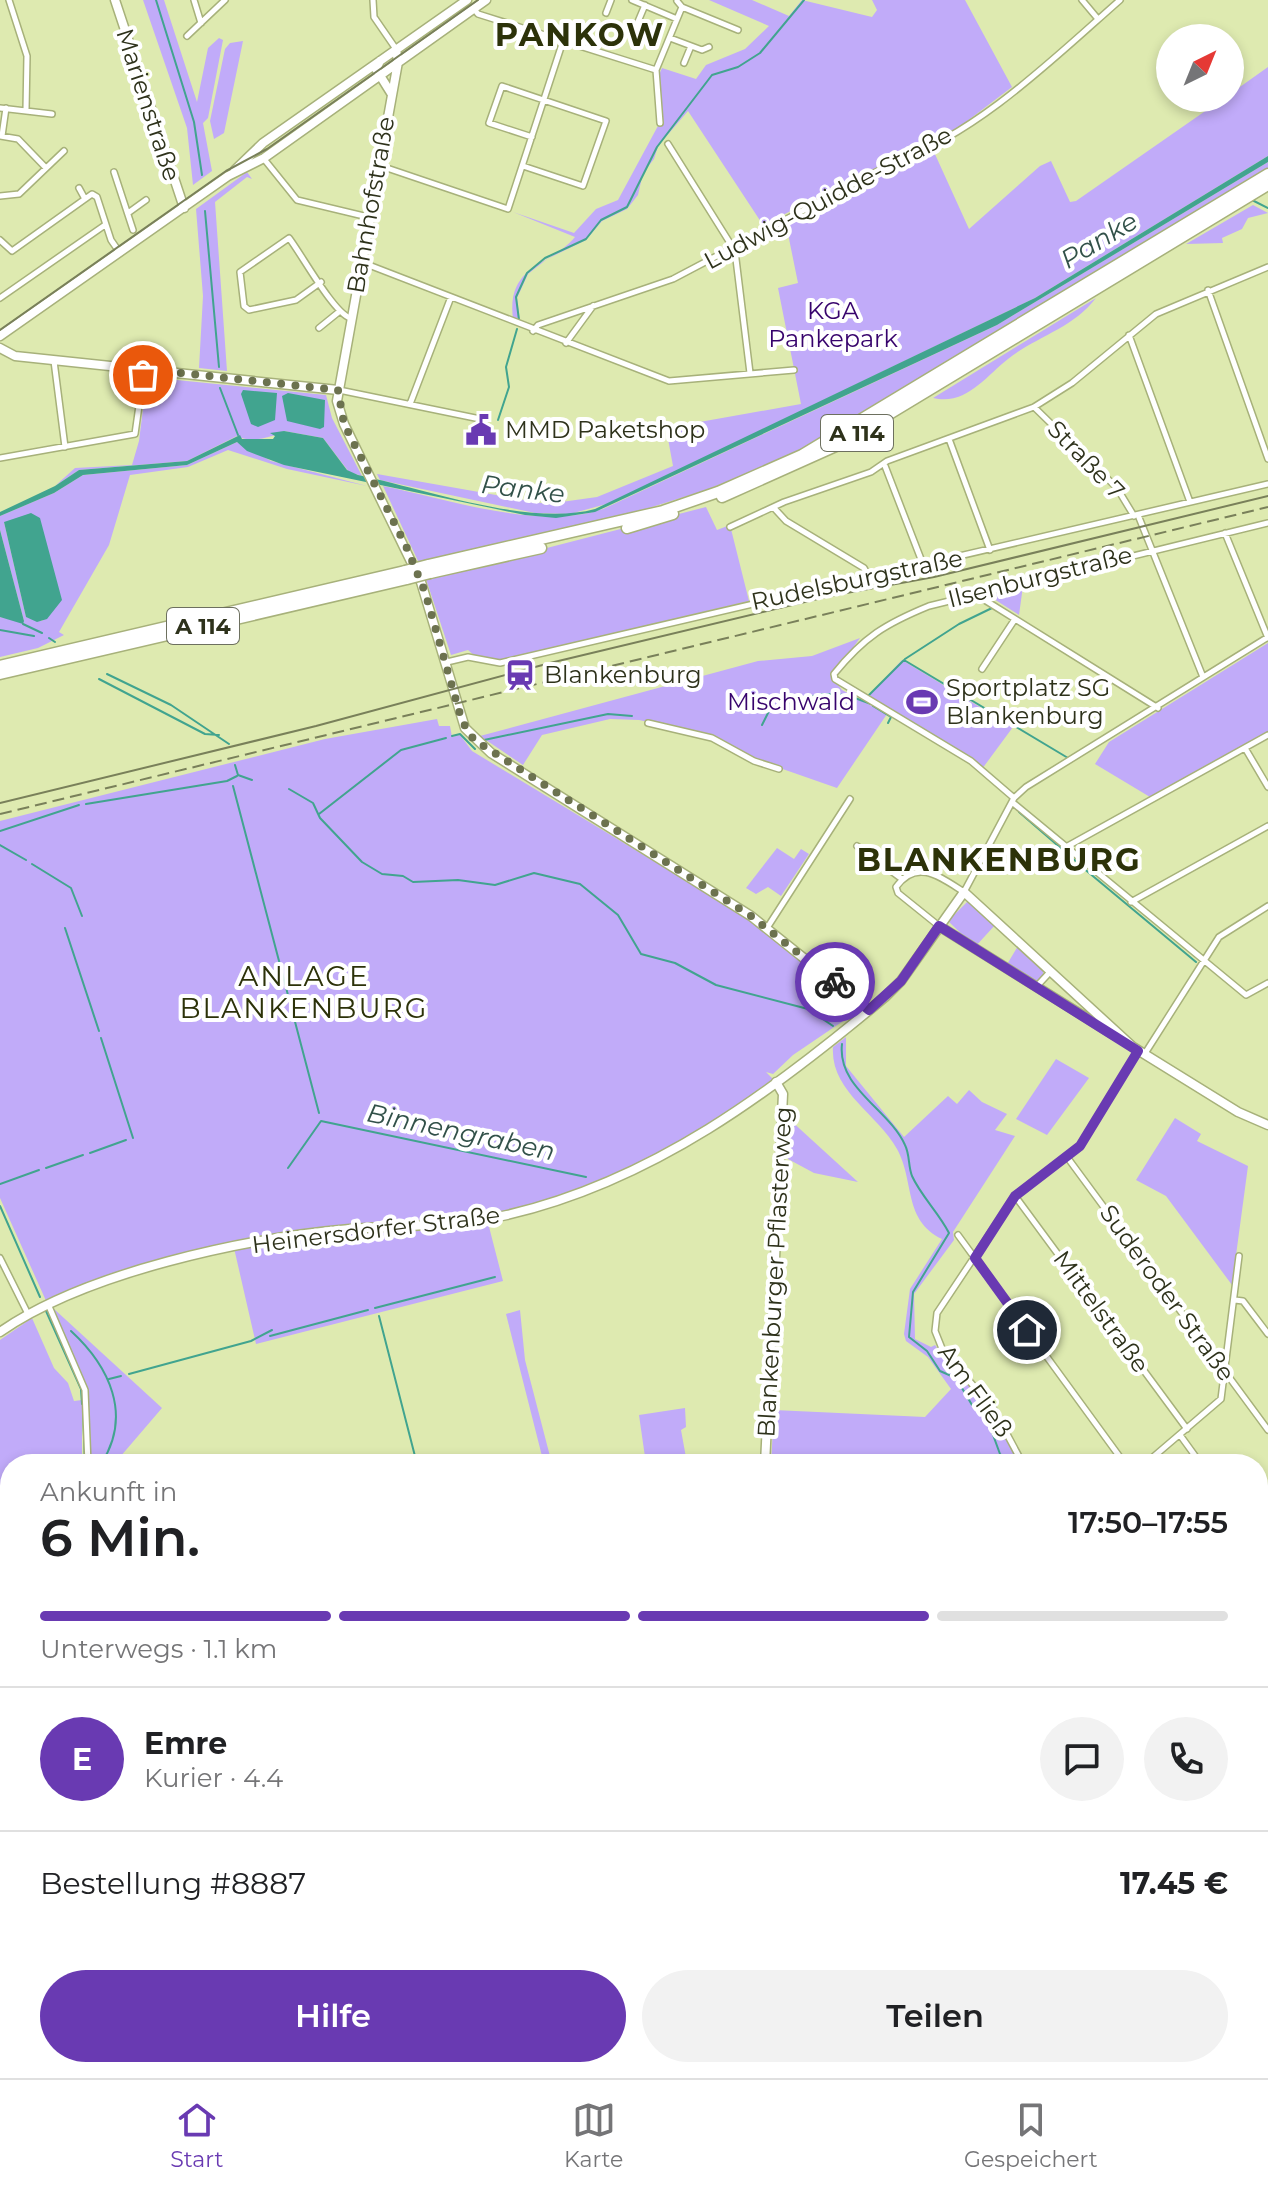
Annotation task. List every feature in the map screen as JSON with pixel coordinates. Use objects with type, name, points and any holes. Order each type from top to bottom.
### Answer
[{"type":"highway","name":"A 114","points":[[1243,195],[1268,174]]},
{"type":"highway","name":"A 114","points":[[0,674],[663,511],[718,492],[802,455],[1243,195],[1268,185]]},
{"type":"highway","name":"A 114","points":[[0,666],[406,575]]},
{"type":"main road","name":"Marienstraße","points":[[115,0],[176,194],[184,208]]},
{"type":"main road","points":[[23,357],[10,350],[0,336],[184,208],[228,176],[256,148],[467,0]]},
{"type":"main road","points":[[228,176],[264,158],[486,0]]},
{"type":"main road","points":[[396,49],[398,62]]},
{"type":"main road","points":[[380,76],[376,67],[381,60]]},
{"type":"main road","name":"Bahnhofstraße","points":[[398,62],[338,390],[341,418],[421,582],[462,721],[479,745],[767,928],[869,1010]]},
{"type":"main road","name":"Bahnhofstraße","points":[[380,76],[391,93]]},
{"type":"main road","points":[[312,108],[319,118]]},
{"type":"main road","points":[[256,148],[264,158]]},
{"type":"main road","points":[[0,348],[8,354],[23,357],[338,390]]},
{"type":"main road","points":[[964,892],[1141,1053],[1256,1122],[1268,1125]]},
{"type":"main road","name":"Heinersdorfer Straße","points":[[0,1332],[47,1303],[106,1280],[237,1247],[331,1231],[473,1221],[532,1208],[608,1183],[660,1159],[734,1115],[869,1010],[901,981],[964,892]]},
{"type":"main road","points":[[939,926],[1126,1041]]},
{"type":"main road","name":"Blankenburger Pflasterweg","points":[[765,1454],[783,1094],[776,1082]]},
{"type":"street","points":[[9,0],[27,56],[26,110]]},
{"type":"street","points":[[194,0],[201,23]]},
{"type":"street","points":[[187,36],[225,0]]},
{"type":"street","points":[[373,0],[374,17],[396,49]]},
{"type":"street","points":[[606,13],[611,0]]},
{"type":"street","points":[[632,0],[677,19]]},
{"type":"street","points":[[1082,0],[1098,19]]},
{"type":"street","name":"Ludwig-Quidde-Straße","points":[[533,331],[538,325],[670,280],[895,162],[937,145],[1014,89],[1120,0]]},
{"type":"street","points":[[677,1],[682,7],[738,30]]},
{"type":"street","points":[[637,24],[645,5]]},
{"type":"street","points":[[660,123],[656,70],[682,7]]},
{"type":"street","points":[[474,9],[478,14],[656,70]]},
{"type":"street","points":[[670,38],[702,50],[709,47]]},
{"type":"street","points":[[378,165],[507,209],[563,41]]},
{"type":"street","points":[[684,63],[691,46]]},
{"type":"street","points":[[523,166],[583,186],[606,121],[502,86],[489,123],[532,137]]},
{"type":"street","points":[[46,168],[18,139],[1,136],[3,108],[52,114]]},
{"type":"street","points":[[668,144],[733,246],[750,373]]},
{"type":"street","points":[[0,196],[15,196],[64,151]]},
{"type":"street","points":[[264,158],[297,200],[368,217]]},
{"type":"street","points":[[114,172],[133,230]]},
{"type":"street","points":[[79,188],[85,199]]},
{"type":"street","points":[[0,240],[12,251],[92,194],[97,197],[105,225],[120,253]]},
{"type":"street","points":[[128,213],[146,200]]},
{"type":"street","points":[[0,298],[105,225]]},
{"type":"street","name":"Bahnhofstraße","points":[[321,282],[296,300],[249,310],[244,306],[240,272],[289,238],[321,282],[340,311],[350,318]]},
{"type":"street","points":[[360,262],[669,381],[794,370]]},
{"type":"street","points":[[730,527],[885,466],[887,461],[1034,407],[1072,383],[1156,314],[1268,267]]},
{"type":"street","points":[[1208,290],[1268,459]]},
{"type":"street","points":[[410,404],[451,297]]},
{"type":"street","points":[[566,343],[593,306]]},
{"type":"street","name":"Bahnhofstraße","points":[[319,328],[340,311]]},
{"type":"street","points":[[1129,335],[1190,502]]},
{"type":"street","points":[[54,360],[65,447]]},
{"type":"street","points":[[0,458],[137,433],[144,369]]},
{"type":"street","points":[[338,390],[485,420]]},
{"type":"street","name":"Straße 7","points":[[1034,407],[1117,488],[1136,516],[1203,677]]},
{"type":"street","points":[[949,439],[990,550]]},
{"type":"street","points":[[885,466],[924,567]]},
{"type":"street","name":"Rudelsburgstraße","points":[[447,662],[468,657],[500,663],[749,603],[924,567],[1268,484]]},
{"type":"street","points":[[774,508],[786,521],[864,568],[870,579]]},
{"type":"street","name":"Ilsenburgstraße","points":[[1013,800],[971,761],[835,679],[834,674],[858,644],[890,623],[929,606],[1150,549],[1268,523]]},
{"type":"street","points":[[939,926],[898,893],[896,887],[902,879],[912,872],[926,871],[964,892],[1013,800],[1026,787],[1268,638],[1225,533]]},
{"type":"street","points":[[980,592],[983,599],[1158,708]]},
{"type":"street","points":[[982,669],[1015,619]]},
{"type":"street","points":[[648,723],[712,738],[754,761],[779,769]]},
{"type":"street","points":[[1066,847],[1268,735]]},
{"type":"street","points":[[1245,748],[1268,787]]},
{"type":"street","points":[[767,928],[850,799]]},
{"type":"street","points":[[1013,800],[1131,902],[1246,995],[1268,983]]},
{"type":"street","points":[[1131,902],[1268,826]]},
{"type":"street","points":[[857,846],[902,879]]},
{"type":"street","points":[[1015,1196],[1080,1146],[1224,931],[1268,906]]},
{"type":"street","points":[[1036,987],[1050,972]]},
{"type":"street","name":"Suderoder Straße","points":[[1067,1157],[1268,1430]]},
{"type":"street","name":"Am Fließ","points":[[1015,1196],[940,1305],[935,1331],[943,1351],[993,1408],[1018,1454]]},
{"type":"street","name":"Mittelstraße","points":[[1015,1196],[1187,1429]]},
{"type":"street","points":[[958,1235],[1118,1454]]},
{"type":"street","points":[[1157,1454],[1218,1403],[1226,1373],[1239,1256]]},
{"type":"street","points":[[0,1258],[28,1314]]},
{"type":"street","points":[[1235,1300],[1243,1301],[1268,1334]]},
{"type":"street","points":[[47,1303],[85,1390],[88,1454]]},
{"type":"street","points":[[1180,1435],[1194,1454]]},
{"type":"green space","points":[[143,0],[164,0],[197,102],[208,48],[219,38],[223,40],[208,118],[203,123],[212,171],[193,185],[187,128]]},
{"type":"green space","points":[[709,0],[752,0],[789,16],[802,0],[872,17],[877,10],[872,0],[965,0],[1012,87],[937,144],[894,159],[763,225],[688,111],[658,146],[654,159],[643,173],[638,195],[627,209],[602,221],[586,240],[547,259],[575,237],[513,212],[574,233],[596,209],[618,200],[659,124],[658,77],[662,68],[696,79],[706,65],[745,49],[769,26]]},
{"type":"green space","points":[[243,41],[224,133],[214,139],[210,121],[225,49],[230,43]]},
{"type":"green space","name":"KGA Pankepark","points":[[1268,67],[1268,156],[1035,298],[610,503],[570,514],[535,513],[380,480],[377,474],[547,504],[597,497],[673,466],[666,428],[801,404],[778,288],[798,283],[786,224],[897,167],[934,152],[969,229],[1040,166],[1051,161],[1070,202],[1076,201],[1204,112],[1244,112],[1244,84]]},
{"type":"green space","points":[[1268,162],[1268,171],[795,454],[706,490],[633,513],[419,563],[383,486],[522,515],[578,515],[603,509],[997,325]]},
{"type":"green space","points":[[247,172],[252,179],[247,177],[215,202],[227,371],[199,368],[203,296],[196,209]]},
{"type":"green space","points":[[1253,205],[1268,213],[1248,218],[1242,229],[1222,238],[1223,243],[1186,244]]},
{"type":"green space","points":[[547,259],[528,274],[517,298],[520,322],[513,319],[513,301],[516,287],[523,277]]},
{"type":"green space","points":[[1096,298],[1065,325],[1008,359],[975,388],[956,398],[933,398]]},
{"type":"green space","points":[[147,377],[326,395],[332,418],[362,476],[349,472],[323,438],[284,431],[260,439],[237,436],[187,461],[79,470],[55,486],[75,468],[132,465],[139,441]]},
{"type":"green space","points":[[237,442],[271,461],[367,486],[287,469],[228,450],[188,467],[130,475],[109,545],[59,632],[64,635],[38,648],[0,657],[0,617],[24,621],[0,530],[0,516],[54,493],[83,475],[187,465]],"holes":[[[4,522],[58,590],[61,600],[42,621],[26,617]]]},
{"type":"green space","points":[[706,507],[717,530],[730,525],[749,601],[499,660],[476,657],[468,650],[451,655],[426,579]]},
{"type":"green space","points":[[1023,586],[1019,615],[986,594]]},
{"type":"green space","name":"Mischwald","points":[[860,638],[832,677],[842,690],[887,714],[837,788],[754,759],[718,737],[639,720],[610,719],[542,735],[523,765],[480,736],[758,661],[812,656]]},
{"type":"green space","points":[[1268,643],[1268,732],[1150,797],[1095,764],[1109,742]]},
{"type":"green space","points":[[902,660],[1013,727],[982,769],[867,697]]},
{"type":"green space","points":[[437,719],[439,726],[450,726],[452,737],[460,735],[472,751],[741,914],[851,1002],[849,1017],[793,1055],[773,1074],[766,1072],[776,1082],[762,1094],[608,1183],[487,1219],[503,1281],[256,1344],[234,1248],[106,1280],[47,1303],[0,1198],[0,821],[325,739]]},
{"type":"green space","points":[[777,848],[794,859],[801,849],[809,854],[781,896],[768,887],[756,894],[746,888]]},
{"type":"green space","points":[[969,900],[996,924],[975,947],[948,921]]},
{"type":"green space","points":[[1018,946],[1043,970],[1043,976],[1036,983],[1006,966]]},
{"type":"green space","points":[[846,1037],[846,1066],[904,1137],[948,1096],[957,1104],[969,1090],[982,1102],[1007,1114],[995,1130],[1015,1136],[953,1232],[954,1240],[914,1294],[915,1339],[931,1347],[935,1345],[955,1373],[983,1397],[1014,1454],[772,1454],[774,1410],[925,1417],[951,1389],[928,1357],[906,1341],[904,1334],[910,1289],[942,1239],[921,1222],[897,1149],[839,1077],[833,1047]]},
{"type":"green space","points":[[1056,1059],[1089,1078],[1047,1135],[1016,1119]]},
{"type":"green space","points":[[1175,1118],[1201,1134],[1197,1141],[1248,1166],[1232,1285],[1166,1196],[1136,1180]]},
{"type":"green space","points":[[789,1119],[858,1182],[814,1173],[788,1159]]},
{"type":"green space","points":[[53,1308],[162,1408],[123,1454],[89,1454],[86,1386]]},
{"type":"green space","points":[[520,1310],[525,1360],[549,1454],[541,1454],[506,1314]]},
{"type":"green space","points":[[32,1318],[54,1368],[68,1383],[74,1401],[82,1400],[82,1454],[0,1454],[0,1340]]},
{"type":"green space","points":[[685,1408],[686,1427],[681,1430],[685,1454],[645,1454],[639,1415]]},
{"type":"water","points":[[1268,156],[1268,162],[997,325],[595,512],[556,518],[525,515],[284,465],[247,451],[237,442],[187,465],[83,475],[54,493],[0,516],[0,512],[55,486],[79,470],[187,461],[240,435],[242,439],[273,439],[275,436],[270,433],[284,431],[323,438],[347,470],[358,475],[445,497],[540,513],[595,509],[1035,298]]},
{"type":"water","points":[[243,390],[277,393],[275,420],[258,427],[251,424],[241,394]]},
{"type":"water","points":[[288,393],[325,400],[324,427],[320,429],[287,421],[282,396]]},
{"type":"water","points":[[31,513],[40,518],[62,600],[47,619],[37,622],[26,617],[4,522]]},
{"type":"water","points":[[0,530],[24,621],[23,624],[0,617]]},
{"type":"waterway","points":[[156,0],[194,122],[202,175]]},
{"type":"waterway","points":[[519,320],[516,297],[527,273],[545,258],[586,239],[601,220],[627,207],[657,147],[712,75],[738,67],[760,53],[804,0]]},
{"type":"waterway","points":[[1252,200],[1268,208]]},
{"type":"waterway","points":[[205,211],[219,367]]},
{"type":"waterway","points":[[498,420],[509,387],[506,367],[517,329]]},
{"type":"waterway","points":[[220,388],[238,435]]},
{"type":"waterway","points":[[905,659],[959,624],[992,608]]},
{"type":"waterway","points":[[23,624],[42,633]]},
{"type":"waterway","points":[[0,630],[34,636]]},
{"type":"waterway","points":[[49,638],[55,642]]},
{"type":"waterway","points":[[867,697],[904,660],[1068,758]]},
{"type":"waterway","points":[[107,674],[171,705],[229,744]]},
{"type":"waterway","points":[[99,679],[205,734],[219,735]]},
{"type":"waterway","points":[[822,694],[847,695],[871,704]]},
{"type":"waterway","points":[[762,725],[770,709],[817,695]]},
{"type":"waterway","points":[[873,706],[891,717],[888,723]]},
{"type":"waterway","points":[[484,740],[608,714],[632,716]]},
{"type":"waterway","points":[[452,736],[460,734],[475,749]]},
{"type":"waterway","points":[[319,814],[401,750],[446,738]]},
{"type":"waterway","points":[[235,765],[238,775],[252,780]]},
{"type":"waterway","points":[[86,804],[227,781],[237,776]]},
{"type":"waterway","points":[[233,786],[319,1113]]},
{"type":"waterway","points":[[289,789],[313,803],[320,818],[362,862],[382,874],[403,876],[413,882],[458,880],[495,885],[534,873],[580,884],[618,915],[641,954],[675,963],[716,985],[808,1009],[833,1026]]},
{"type":"waterway","points":[[0,831],[79,805]]},
{"type":"waterway","points":[[1019,812],[1078,863]]},
{"type":"waterway","points":[[0,845],[26,860]]},
{"type":"waterway","points":[[32,864],[71,888],[82,916]]},
{"type":"waterway","points":[[1082,867],[1196,962]]},
{"type":"waterway","points":[[65,928],[99,1031]]},
{"type":"waterway","points":[[101,1038],[133,1138]]},
{"type":"waterway","points":[[842,1044],[847,1073],[897,1132],[907,1149],[916,1183],[949,1233],[913,1292],[909,1337],[927,1351],[940,1371],[956,1378],[972,1405],[985,1413],[1000,1454]]},
{"type":"waterway","name":"Binnengraben","points":[[288,1168],[321,1121],[586,1177]]},
{"type":"waterway","points":[[90,1153],[126,1140]]},
{"type":"waterway","points":[[46,1168],[83,1155]]},
{"type":"waterway","points":[[0,1184],[39,1170]]},
{"type":"waterway","points":[[0,1206],[40,1297]]},
{"type":"waterway","points":[[375,1308],[495,1277]]},
{"type":"waterway","points":[[270,1336],[368,1310]]},
{"type":"waterway","points":[[46,1311],[81,1389],[82,1404]]},
{"type":"waterway","points":[[379,1316],[414,1454]]},
{"type":"waterway","points":[[129,1374],[251,1341],[272,1330]]},
{"type":"waterway","points":[[71,1331],[96,1360],[112,1392],[116,1410],[115,1427],[106,1454]]},
{"type":"waterway","points":[[109,1379],[121,1376]]},
{"type":"waterway","points":[[83,1409],[85,1454]]},
{"type":"tram line","points":[[0,330],[226,171],[267,149],[478,0]]},
{"type":"tram line","points":[[0,803],[316,726],[550,663],[830,596],[934,577],[1268,496]]},
{"type":"railway","points":[[0,814],[1268,507]]},
{"type":"way so far","points":[[143,375],[144,369],[338,390],[337,401],[344,424],[421,582],[462,721],[474,740],[751,916],[835,982]]},
{"type":"place","name":"MMD Paketshop","points":[[481,430]]},
{"type":"place","name":"Blankenburg","points":[[520,675]]},
{"type":"place","name":"Sportplatz SG Blankenburg","points":[[922,702]]},
{"type":"district","name":"PANKOW","points":[[580,35]]},
{"type":"district","name":"BLANKENBURG","points":[[999,860]]},
{"type":"district","name":"ANLAGE BLANKENBURG","points":[[304,992]]},
{"type":"route","points":[[835,982],[869,1010],[901,981],[939,926],[1138,1051],[1080,1146],[1015,1196],[975,1258],[1027,1330]]},
{"type":"water label","name":"Panke","points":[[1099,240]]},
{"type":"water label","name":"Panke","points":[[523,489]]}]
